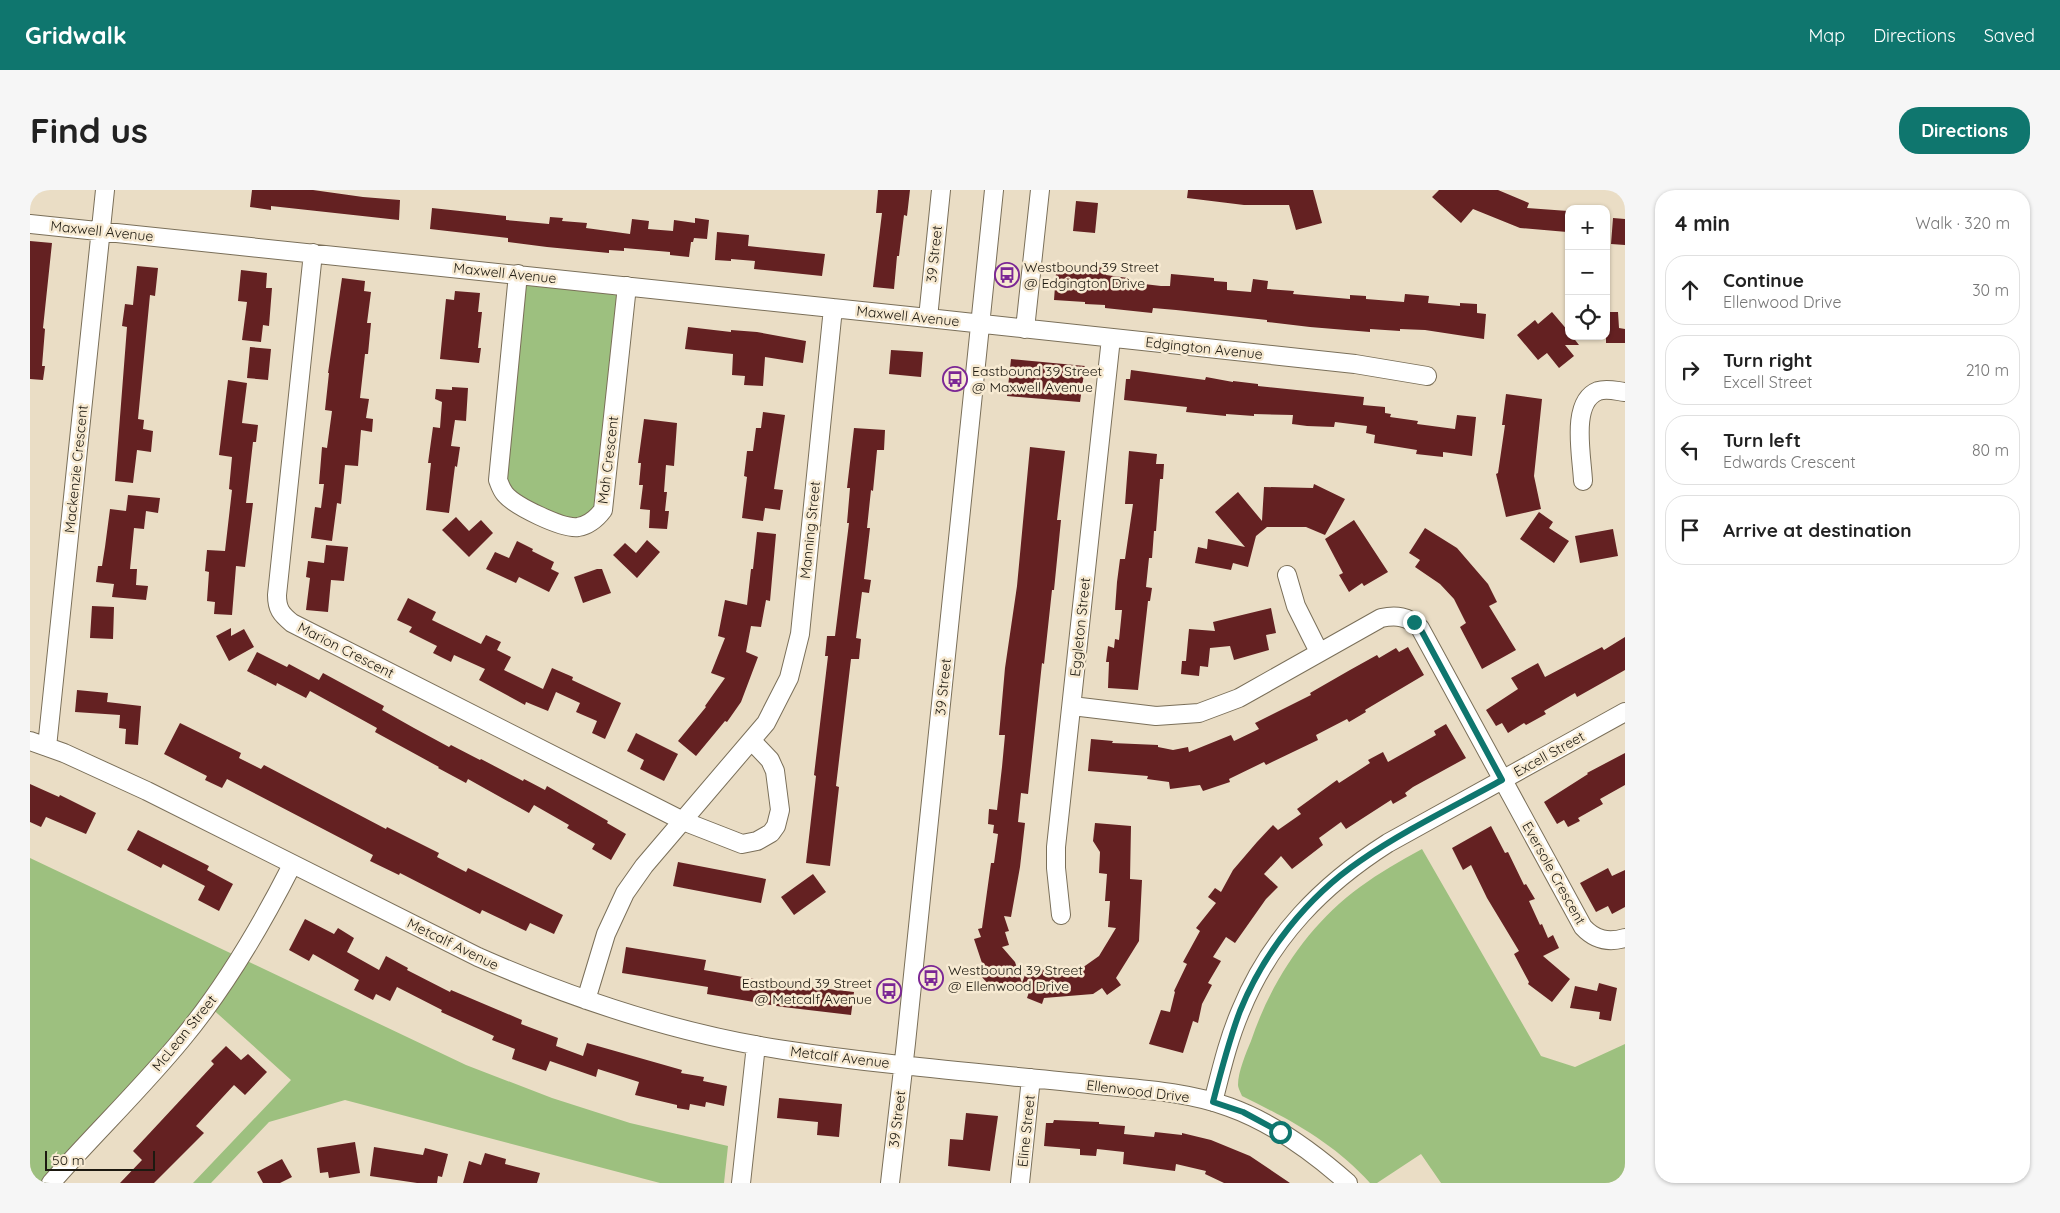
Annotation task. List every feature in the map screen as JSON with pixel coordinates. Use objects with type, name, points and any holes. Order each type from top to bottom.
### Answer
[{"type":"street","name":"Mackenzie Crescent","points":[[47,747],[106,190]]},
{"type":"street","name":"39 Street","points":[[928,318],[941,190]]},
{"type":"street","name":"39 Street","points":[[890,1183],[904,1066],[994,190]]},
{"type":"street","points":[[1025,329],[1040,190]]},
{"type":"street","name":"Maxwell Avenue","points":[[30,224],[980,324]]},
{"type":"street","name":"Marion Crescent","points":[[313,253],[277,595],[278,610],[287,619],[300,627],[683,821]]},
{"type":"street","name":"Mah Crescent","points":[[518,274],[498,480],[504,493],[517,503],[563,525],[572,527],[590,523],[603,510],[626,286]]},
{"type":"street","name":"Manning Street","points":[[586,1000],[606,934],[625,893],[644,866],[752,741],[766,723],[783,692],[797,650],[833,308]]},
{"type":"street","name":"Edgington Avenue","points":[[980,324],[1355,364],[1426,376]]},
{"type":"street","name":"Eggleton Street","points":[[1061,915],[1056,868],[1056,846],[1111,338]]},
{"type":"street","points":[[1583,480],[1580,421],[1583,404],[1587,398],[1597,392],[1610,390],[1625,392]]},
{"type":"street","points":[[1287,575],[1296,606],[1319,652]]},
{"type":"street","name":"Eversole Crescent","points":[[1072,706],[1156,716],[1199,713],[1239,698],[1380,618],[1400,616],[1414,622],[1420,628],[1583,927],[1589,934],[1603,940],[1625,938]]},
{"type":"street","name":"Excell Street","points":[[1213,1102],[1241,1008],[1274,949],[1297,917],[1320,894],[1359,861],[1388,843],[1625,712]]},
{"type":"street","points":[[683,821],[742,844],[757,841],[771,833],[776,826],[780,810],[775,771],[770,760],[752,741]]},
{"type":"street","name":"Metcalf Avenue","points":[[30,742],[79,760],[147,791],[478,957],[528,979],[651,1021],[756,1045],[904,1066]]},
{"type":"street","name":"McLean Street","points":[[51,1183],[162,1063],[195,1023],[244,953],[292,865]]},
{"type":"street","points":[[741,1183],[756,1045]]},
{"type":"street","name":"Ellenwood Drive","points":[[904,1066],[1161,1092],[1213,1102],[1243,1112],[1280,1132],[1305,1148],[1348,1183]]},
{"type":"street","name":"Eline Street","points":[[1020,1183],[1032,1078]]},
{"type":"green space","points":[[518,274],[627,286],[605,501],[581,527],[517,503],[498,470]]},
{"type":"green space","points":[[1422,849],[1541,1056],[1575,1067],[1625,1044],[1625,1183],[1441,1183],[1421,1154],[1377,1183],[1370,1183],[1341,1156],[1310,1133],[1242,1096],[1238,1085],[1239,1074],[1259,1019],[1269,997],[1294,955],[1308,936],[1341,902],[1375,877]]},
{"type":"green space","points":[[30,858],[466,1065],[552,1098],[630,1123],[728,1146],[724,1183],[660,1183],[345,1100],[269,1122],[211,1183],[193,1183],[291,1080],[208,1005],[51,1183],[30,1183]]},
{"type":"building","points":[[252,190],[313,190],[400,200],[399,220],[271,206],[271,210],[250,207]]},
{"type":"building","points":[[878,190],[910,190],[907,216],[904,215],[899,256],[897,256],[894,289],[873,287],[882,213],[876,213]]},
{"type":"building","points":[[1188,190],[1313,190],[1322,223],[1296,230],[1289,205],[1244,205],[1187,198]]},
{"type":"building","points":[[1439,190],[1498,190],[1529,203],[1527,208],[1565,211],[1565,232],[1520,228],[1473,209],[1461,223],[1432,197]]},
{"type":"building","points":[[1076,201],[1098,203],[1095,233],[1073,231]]},
{"type":"building","points":[[432,208],[506,216],[506,220],[549,224],[550,217],[563,218],[562,221],[587,223],[586,228],[630,234],[632,219],[649,221],[648,229],[673,231],[674,220],[695,223],[695,218],[709,220],[707,239],[694,238],[693,242],[691,242],[689,257],[670,255],[670,252],[624,248],[624,251],[609,250],[609,253],[547,247],[508,242],[508,238],[430,229]]},
{"type":"building","points":[[1613,218],[1625,219],[1625,245],[1611,244]]},
{"type":"building","points":[[717,232],[749,235],[748,246],[825,254],[822,276],[754,269],[755,261],[715,260]]},
{"type":"building","points":[[30,241],[52,243],[43,328],[45,329],[42,366],[45,366],[43,380],[30,379]]},
{"type":"building","points":[[1066,265],[1107,268],[1106,275],[1128,278],[1127,282],[1161,286],[1170,286],[1171,274],[1214,278],[1214,281],[1227,282],[1227,290],[1251,292],[1253,279],[1268,281],[1267,289],[1294,291],[1293,294],[1350,299],[1350,295],[1366,296],[1366,299],[1404,302],[1405,294],[1429,296],[1428,303],[1460,306],[1460,303],[1477,304],[1477,313],[1486,314],[1484,339],[1425,330],[1370,329],[1370,332],[1310,327],[1267,322],[1267,320],[1153,308],[1152,313],[1105,308],[1105,305],[1085,304],[1085,302],[1054,300],[1056,273],[1065,273]]},
{"type":"building","points":[[137,266],[158,268],[155,296],[150,295],[138,419],[144,420],[143,429],[153,431],[151,452],[137,450],[133,483],[115,481],[127,327],[122,326],[125,304],[133,305]]},
{"type":"building","points":[[241,270],[267,273],[266,288],[272,288],[269,326],[263,325],[261,342],[242,340],[247,302],[238,301]]},
{"type":"building","points":[[342,278],[365,281],[364,291],[371,292],[367,323],[371,323],[368,354],[365,354],[360,398],[369,399],[366,418],[373,419],[372,432],[361,430],[358,466],[345,465],[341,504],[337,503],[332,541],[311,538],[315,507],[321,508],[324,484],[319,484],[322,447],[327,448],[332,411],[325,410],[328,373]]},
{"type":"building","points":[[455,291],[480,293],[478,312],[482,312],[478,348],[481,348],[479,363],[440,359],[446,299],[454,300]]},
{"type":"building","points":[[1552,312],[1565,327],[1565,340],[1575,340],[1579,345],[1565,345],[1574,356],[1559,368],[1547,353],[1538,360],[1517,335],[1535,320],[1538,324]]},
{"type":"building","points":[[1610,312],[1618,312],[1619,328],[1625,329],[1625,343],[1606,343],[1606,340],[1610,340]]},
{"type":"building","points":[[688,327],[731,332],[731,330],[757,332],[806,341],[803,363],[765,357],[763,386],[744,385],[745,376],[732,375],[733,354],[685,349]]},
{"type":"building","points":[[250,347],[271,349],[268,380],[247,378]]},
{"type":"building","points":[[891,350],[923,352],[921,377],[889,374]]},
{"type":"building","points":[[1011,359],[1085,366],[1080,402],[1007,396]]},
{"type":"building","points":[[1131,370],[1205,380],[1206,377],[1258,384],[1258,386],[1364,397],[1363,405],[1385,407],[1385,413],[1391,414],[1390,417],[1418,421],[1417,424],[1455,429],[1457,415],[1476,417],[1472,456],[1443,452],[1443,457],[1416,454],[1417,450],[1374,443],[1375,435],[1366,433],[1367,426],[1335,422],[1334,427],[1307,426],[1292,424],[1293,415],[1254,414],[1254,416],[1226,414],[1226,416],[1186,412],[1187,407],[1124,400],[1126,379],[1130,379]]},
{"type":"building","points":[[228,380],[247,383],[242,423],[258,425],[256,442],[253,442],[246,503],[253,503],[245,567],[236,566],[232,615],[214,614],[215,602],[207,601],[209,572],[205,571],[207,550],[225,551],[232,490],[229,489],[232,457],[219,455]]},
{"type":"building","points":[[452,387],[468,388],[466,421],[455,420],[451,446],[460,447],[457,467],[455,466],[449,513],[426,510],[431,463],[428,463],[433,427],[440,428],[442,402],[435,399],[436,389],[452,390]]},
{"type":"building","points":[[1506,394],[1542,399],[1534,476],[1541,509],[1506,517],[1496,474],[1498,473],[1505,425],[1502,425]]},
{"type":"building","points":[[763,412],[785,415],[774,489],[783,490],[780,510],[765,508],[763,521],[742,518],[747,477],[744,476],[747,451],[753,451],[756,428],[761,428]]},
{"type":"building","points":[[644,419],[677,423],[674,466],[666,465],[664,492],[667,492],[665,511],[669,511],[667,529],[649,528],[650,510],[640,509],[643,485],[639,485],[641,463],[638,463]]},
{"type":"building","points":[[854,428],[885,430],[884,450],[877,450],[873,491],[871,490],[867,528],[870,528],[864,579],[871,580],[869,593],[862,592],[856,638],[861,639],[859,659],[851,659],[836,786],[839,787],[830,866],[806,863],[828,656],[825,656],[827,636],[835,636],[849,523],[847,523],[850,488],[847,488]]},
{"type":"building","points":[[1030,447],[1065,451],[1057,520],[1061,520],[1054,590],[1052,590],[1044,664],[1042,663],[1028,794],[1021,793],[1018,822],[1025,823],[1020,867],[1011,917],[1004,916],[1009,931],[1005,932],[1009,945],[1002,947],[1015,962],[1022,983],[1029,964],[1047,971],[1082,968],[1099,956],[1116,928],[1108,927],[1110,901],[1105,901],[1107,874],[1099,873],[1100,852],[1093,841],[1095,823],[1131,826],[1130,879],[1142,880],[1139,941],[1116,978],[1121,985],[1107,995],[1102,988],[1093,994],[1044,998],[1042,1004],[1027,998],[1030,989],[1013,982],[1004,990],[997,983],[992,988],[979,974],[984,969],[974,939],[981,937],[978,929],[982,928],[991,863],[994,863],[998,834],[993,833],[994,825],[988,824],[989,809],[997,810],[1002,767],[1005,735],[999,735],[1005,668],[1017,586]]},
{"type":"building","points":[[1129,451],[1157,454],[1156,464],[1164,464],[1163,479],[1160,479],[1152,558],[1149,558],[1146,587],[1152,588],[1150,601],[1148,601],[1138,690],[1108,688],[1109,662],[1106,662],[1108,646],[1114,648],[1115,639],[1119,640],[1122,610],[1115,610],[1117,582],[1120,559],[1125,559],[1133,504],[1125,504]]},
{"type":"building","points":[[1314,484],[1345,499],[1325,535],[1306,527],[1267,527],[1256,536],[1248,567],[1233,563],[1231,570],[1195,563],[1198,547],[1207,549],[1208,539],[1245,547],[1215,512],[1238,492],[1262,521],[1264,487],[1313,488]]},
{"type":"building","points":[[128,495],[160,498],[158,513],[146,511],[144,529],[134,528],[130,569],[137,569],[136,585],[148,586],[146,600],[112,597],[114,584],[96,582],[98,566],[102,566],[110,509],[126,511]]},
{"type":"building","points":[[1539,512],[1553,522],[1549,528],[1569,541],[1554,563],[1520,539]]},
{"type":"building","points":[[456,517],[469,531],[481,520],[493,533],[469,557],[442,530]]},
{"type":"building","points":[[1354,520],[1388,572],[1364,586],[1362,583],[1349,592],[1339,575],[1343,573],[1325,539]]},
{"type":"building","points":[[1425,528],[1457,548],[1488,584],[1497,602],[1489,606],[1516,650],[1482,669],[1460,627],[1466,623],[1454,599],[1440,584],[1415,567],[1420,560],[1409,553]]},
{"type":"building","points":[[1613,529],[1618,556],[1580,563],[1575,536]]},
{"type":"building","points":[[757,532],[776,534],[770,601],[766,600],[761,627],[751,626],[746,652],[758,657],[741,702],[727,722],[725,721],[696,756],[678,741],[706,707],[725,678],[711,673],[725,638],[718,636],[725,600],[747,605]]},
{"type":"building","points":[[647,540],[660,552],[637,578],[613,555],[625,543],[636,553]]},
{"type":"building","points":[[517,541],[554,562],[551,569],[559,573],[549,592],[519,577],[516,583],[486,569],[495,552],[509,558]]},
{"type":"building","points":[[326,545],[348,547],[344,581],[331,580],[328,612],[306,610],[310,578],[306,577],[308,561],[324,563]]},
{"type":"building","points":[[602,569],[611,593],[583,603],[574,577]]},
{"type":"building","points":[[408,598],[436,612],[432,620],[481,644],[486,635],[501,642],[497,650],[511,657],[504,670],[543,689],[552,668],[573,677],[572,680],[621,703],[605,739],[592,733],[597,721],[576,712],[580,703],[556,692],[548,711],[526,702],[525,705],[479,680],[485,669],[454,655],[451,662],[433,653],[437,646],[409,632],[412,627],[397,620]]},
{"type":"building","points":[[92,606],[114,607],[113,639],[90,638]]},
{"type":"building","points":[[1271,608],[1276,633],[1266,635],[1269,650],[1234,660],[1230,646],[1210,648],[1208,667],[1200,666],[1199,676],[1181,674],[1182,661],[1186,661],[1189,629],[1215,631],[1213,622]]},
{"type":"building","points":[[231,628],[231,636],[244,629],[254,647],[229,661],[216,636]]},
{"type":"building","points":[[1625,637],[1625,670],[1577,697],[1575,693],[1544,711],[1546,714],[1526,725],[1524,723],[1508,733],[1502,723],[1496,726],[1486,710],[1518,689],[1511,678],[1538,663],[1545,677],[1602,647],[1604,650]]},
{"type":"building","points":[[1408,647],[1424,675],[1365,710],[1366,712],[1349,722],[1347,719],[1316,735],[1318,740],[1266,765],[1264,762],[1229,779],[1230,782],[1203,791],[1200,785],[1170,789],[1169,782],[1147,779],[1148,776],[1088,771],[1091,739],[1113,741],[1112,743],[1158,745],[1158,747],[1173,750],[1188,747],[1189,752],[1231,735],[1234,741],[1259,729],[1255,723],[1311,695],[1310,693],[1377,655],[1379,658],[1396,648],[1399,652]]},
{"type":"building","points":[[257,652],[287,667],[289,664],[319,680],[323,673],[384,706],[382,710],[449,747],[451,745],[545,790],[547,786],[608,821],[607,823],[626,834],[611,860],[592,849],[595,844],[567,828],[569,825],[534,805],[529,813],[468,779],[466,783],[438,768],[375,732],[377,728],[310,691],[306,698],[277,683],[276,686],[247,671]]},
{"type":"building","points":[[77,690],[108,693],[107,702],[141,706],[138,745],[125,744],[126,729],[119,728],[120,715],[75,712]]},
{"type":"building","points":[[180,723],[241,753],[239,758],[261,769],[264,765],[386,829],[387,827],[439,853],[437,857],[466,872],[468,868],[563,915],[554,934],[530,923],[526,931],[482,910],[480,914],[400,873],[399,875],[370,861],[373,855],[227,779],[222,788],[205,780],[207,776],[164,754]]},
{"type":"building","points":[[1446,724],[1466,758],[1413,787],[1405,793],[1407,796],[1393,804],[1391,800],[1346,829],[1341,822],[1319,838],[1323,845],[1292,869],[1281,856],[1264,874],[1278,887],[1266,899],[1235,943],[1226,937],[1213,957],[1221,961],[1208,983],[1212,985],[1202,1004],[1198,1023],[1193,1021],[1183,1053],[1149,1044],[1161,1010],[1170,1012],[1174,991],[1187,964],[1183,962],[1200,931],[1196,928],[1216,903],[1208,897],[1215,888],[1221,892],[1233,870],[1257,842],[1273,825],[1278,830],[1301,814],[1297,809],[1337,780],[1339,783],[1370,763],[1368,760],[1383,752],[1388,762],[1436,735],[1434,731]]},
{"type":"building","points":[[636,733],[678,754],[664,781],[640,769],[644,760],[627,751]]},
{"type":"building","points":[[1625,753],[1625,785],[1600,799],[1603,804],[1578,818],[1580,821],[1568,827],[1564,820],[1557,824],[1544,802],[1587,773]]},
{"type":"building","points":[[30,784],[59,797],[60,795],[96,813],[86,834],[46,817],[41,827],[30,822]]},
{"type":"building","points":[[1491,826],[1505,853],[1508,852],[1524,885],[1526,884],[1535,899],[1529,901],[1540,925],[1542,924],[1548,938],[1553,935],[1559,948],[1543,956],[1570,979],[1552,1002],[1528,984],[1529,982],[1514,954],[1519,951],[1487,898],[1471,865],[1463,870],[1452,848]]},
{"type":"building","points":[[138,830],[209,866],[207,870],[233,884],[219,911],[198,900],[205,886],[163,864],[161,868],[127,850]]},
{"type":"building","points":[[678,862],[766,879],[761,903],[673,886]]},
{"type":"building","points":[[1608,868],[1612,876],[1625,870],[1625,907],[1612,914],[1608,906],[1596,912],[1580,883]]},
{"type":"building","points":[[813,874],[826,892],[794,915],[781,897]]},
{"type":"building","points":[[305,919],[334,934],[338,928],[354,938],[347,952],[379,970],[386,956],[408,968],[407,970],[450,992],[451,990],[522,1020],[521,1024],[558,1038],[556,1046],[583,1056],[587,1043],[682,1070],[681,1073],[704,1077],[703,1081],[727,1086],[724,1106],[706,1102],[705,1107],[690,1104],[689,1110],[677,1108],[677,1105],[635,1095],[639,1082],[598,1069],[596,1077],[550,1061],[546,1071],[512,1059],[515,1049],[492,1040],[494,1036],[441,1012],[442,1010],[397,987],[390,1001],[376,994],[373,1000],[354,990],[359,980],[313,954],[309,961],[289,950]]},
{"type":"building","points":[[626,947],[706,960],[704,970],[777,983],[854,992],[851,1015],[783,1007],[707,994],[708,987],[622,973]]},
{"type":"building","points":[[1599,983],[1617,988],[1611,1021],[1599,1019],[1600,1012],[1570,1008],[1575,986],[1597,991]]},
{"type":"building","points":[[226,1046],[241,1060],[248,1054],[267,1072],[245,1095],[234,1085],[196,1126],[204,1133],[154,1183],[120,1183],[142,1160],[133,1151],[214,1064],[211,1061]]},
{"type":"building","points":[[779,1098],[842,1104],[839,1137],[817,1135],[818,1122],[777,1118]]},
{"type":"building","points":[[966,1113],[998,1116],[990,1171],[948,1166],[950,1139],[963,1140]]},
{"type":"building","points":[[1054,1120],[1099,1122],[1099,1124],[1125,1126],[1124,1134],[1154,1137],[1155,1132],[1182,1135],[1182,1133],[1211,1140],[1250,1156],[1290,1183],[1224,1183],[1205,1174],[1206,1171],[1176,1164],[1175,1171],[1123,1164],[1124,1152],[1097,1149],[1096,1156],[1080,1155],[1080,1149],[1044,1146],[1046,1123],[1053,1123]]},
{"type":"building","points":[[355,1142],[360,1173],[329,1178],[328,1172],[320,1173],[317,1148]]},
{"type":"building","points":[[374,1147],[423,1155],[425,1148],[448,1154],[442,1177],[438,1176],[437,1183],[417,1183],[370,1176]]},
{"type":"building","points":[[485,1153],[506,1159],[505,1164],[540,1173],[537,1183],[463,1183],[469,1161],[481,1165]]},
{"type":"building","points":[[282,1159],[292,1177],[280,1183],[263,1183],[257,1172]]},
{"type":"place","name":"Westbound 39 Street @ Edgington Drive","points":[[1007,275]]},
{"type":"place","name":"Eastbound 39 Street @ Maxwell Avenue","points":[[955,379]]},
{"type":"place","name":"Westbound 39 Street @ Ellenwood Drive","points":[[931,978]]},
{"type":"place","name":"Eastbound 39 Street @ Metcalf Avenue","points":[[889,991]]},
{"type":"route","points":[[1280,1132],[1243,1112],[1213,1102],[1241,1008],[1274,949],[1297,917],[1320,894],[1359,861],[1502,780],[1420,628],[1414,622]]}]
